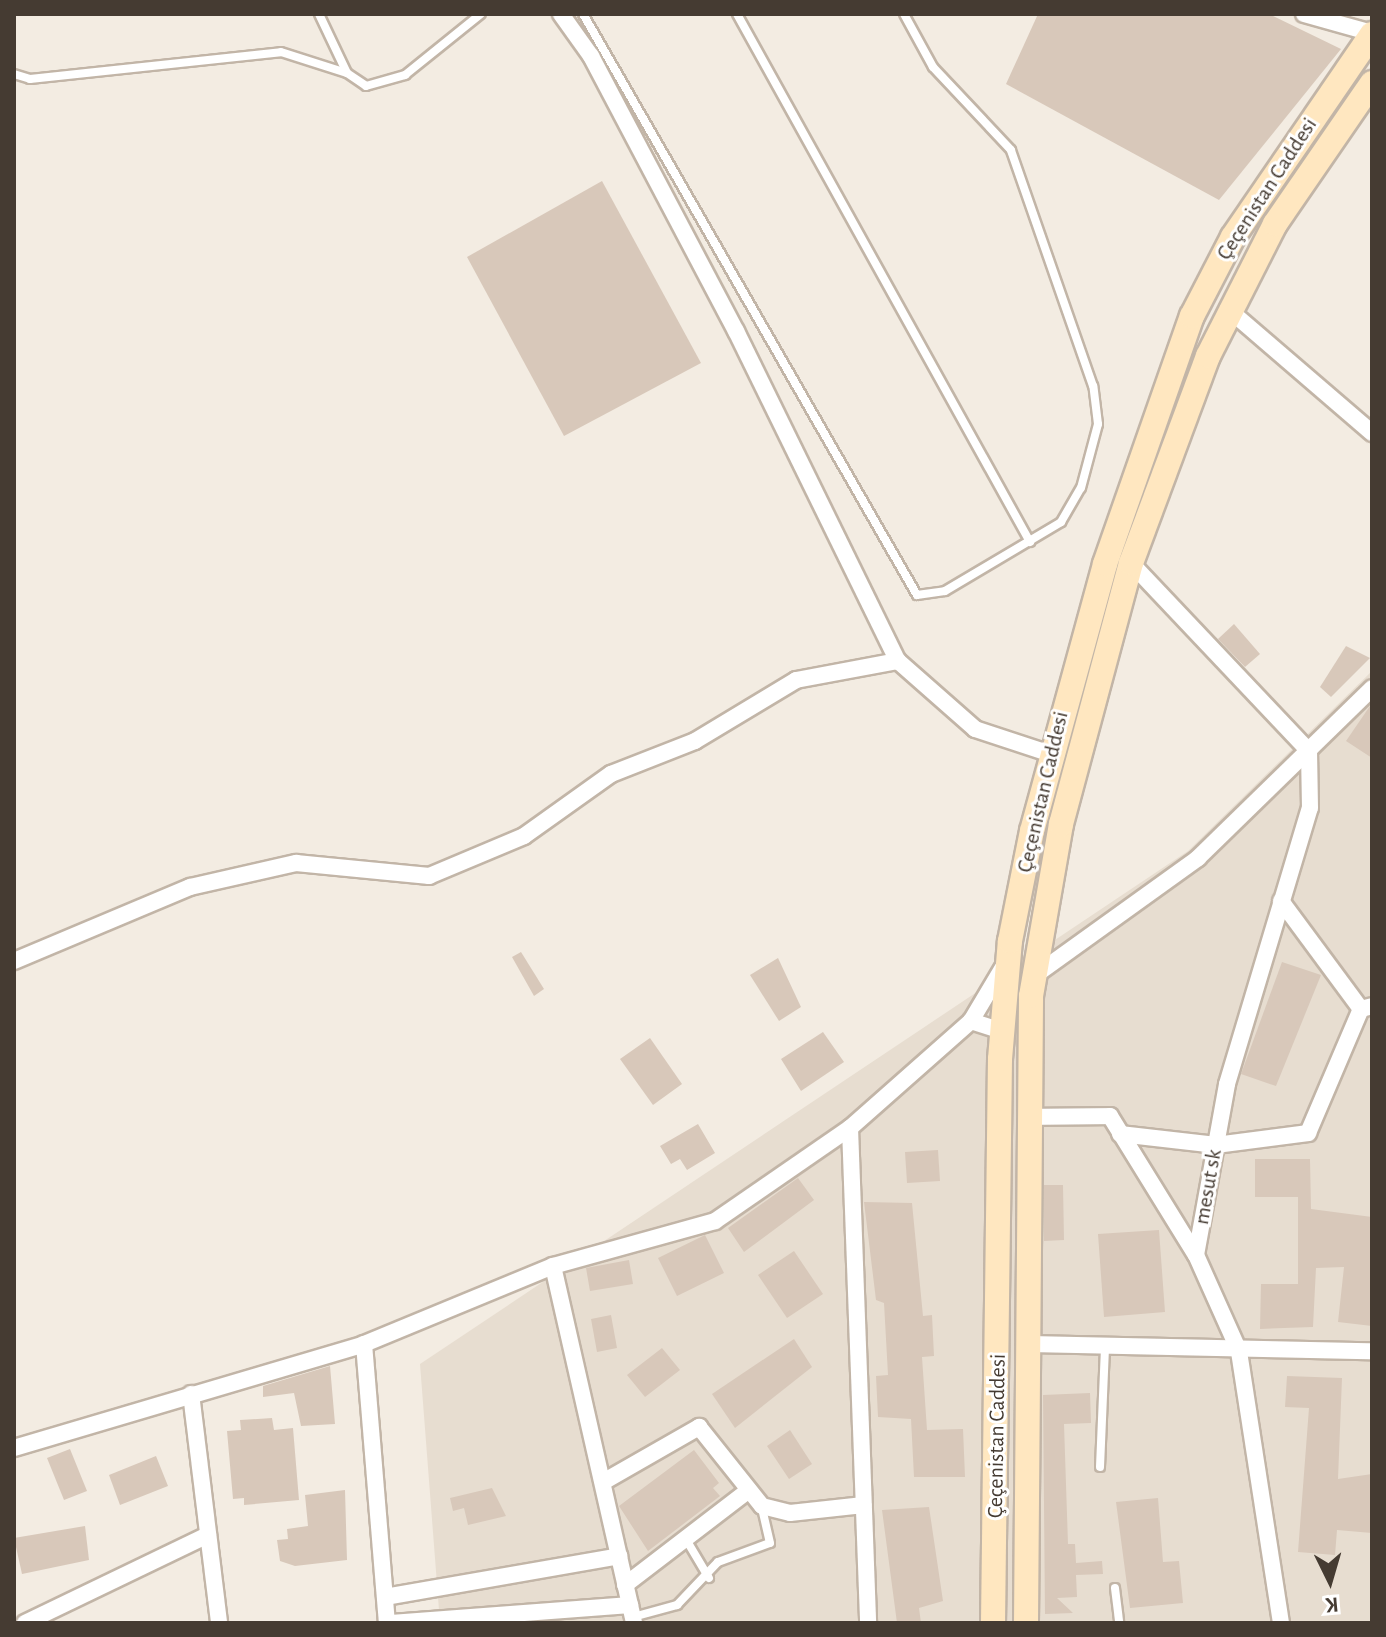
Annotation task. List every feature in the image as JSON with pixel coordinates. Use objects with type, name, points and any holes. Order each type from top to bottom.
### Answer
[{"type":"main road","name":"Çeçenistan Caddesi","points":[[993,1623],[1002,1031],[1009,957],[1051,754],[1140,455],[1192,316],[1233,237],[1372,34]]},
{"type":"main road","name":"Çeçenistan Caddesi","points":[[1026,1623],[1028,1117],[1034,976],[1061,824],[1131,563],[1228,309],[1275,224],[1372,83]]},
{"type":"street","points":[[561,14],[591,56],[736,331],[898,661],[975,729],[1051,754]]},
{"type":"street","points":[[1304,14],[1372,34]]},
{"type":"street","points":[[1228,309],[1372,433]]},
{"type":"street","points":[[1131,563],[1309,751]]},
{"type":"street","points":[[14,961],[190,887],[296,863],[429,876],[524,836],[611,774],[695,741],[796,680],[898,661]]},
{"type":"street","points":[[1034,976],[1198,858],[1372,688]]},
{"type":"street","name":"mesut sk","points":[[1281,1623],[1239,1351],[1196,1255],[1216,1145],[1281,901],[1310,808],[1309,751]]},
{"type":"street","points":[[1120,1134],[1216,1145],[1308,1133],[1366,1007],[1281,901]]},
{"type":"street","points":[[14,1448],[364,1344],[553,1266],[715,1221],[850,1128],[971,1021],[1009,957]]},
{"type":"street","points":[[971,1021],[1002,1031]]},
{"type":"street","points":[[1028,1117],[1110,1116],[1196,1255]]},
{"type":"street","points":[[850,1128],[868,1623]]},
{"type":"street","points":[[364,1344],[389,1623],[632,1615],[553,1266]]},
{"type":"street","points":[[1026,1344],[1239,1351],[1372,1351]]},
{"type":"street","points":[[191,1394],[219,1623]]},
{"type":"street","points":[[603,1482],[699,1427],[762,1506],[790,1513],[864,1505]]},
{"type":"street","points":[[625,1585],[687,1541],[749,1490]]},
{"type":"street","points":[[25,1623],[208,1535]]},
{"type":"street","points":[[385,1597],[619,1556]]},
{"type":"lane","points":[[319,14],[347,73]]},
{"type":"lane","points":[[14,74],[59,77],[182,57],[281,52],[347,73],[366,86],[405,75],[481,14]]},
{"type":"lane","points":[[583,14],[900,576],[917,595],[945,591],[1061,522],[1081,488],[1098,424],[1093,386],[1011,150],[933,67],[904,14]]},
{"type":"lane","points":[[737,14],[1030,542]]},
{"type":"lane","points":[[1100,1467],[1105,1346]]},
{"type":"lane","points":[[632,1615],[677,1605],[709,1578],[718,1562],[770,1543],[762,1506]]},
{"type":"lane","points":[[687,1541],[709,1578]]},
{"type":"lane","points":[[1115,1588],[1119,1623]]},
{"type":"shaded area","points":[[1372,671],[1372,1623],[440,1623],[420,1364],[1188,851]]},
{"type":"building","points":[[1038,14],[1269,14],[1341,49],[1219,200],[1006,84]]},
{"type":"building","points":[[602,181],[701,363],[564,436],[467,257]]},
{"type":"building","points":[[1234,624],[1260,654],[1245,667],[1218,639]]},
{"type":"building","points":[[1346,646],[1370,658],[1331,697],[1320,687]]},
{"type":"building","points":[[1372,703],[1372,758],[1346,741]]},
{"type":"building","points":[[521,952],[544,989],[534,996],[512,957]]},
{"type":"building","points":[[778,958],[801,1007],[779,1021],[750,975]]},
{"type":"building","points":[[1282,962],[1321,975],[1276,1086],[1241,1074]]},
{"type":"building","points":[[823,1032],[844,1062],[801,1091],[781,1059]]},
{"type":"building","points":[[650,1038],[682,1084],[653,1105],[620,1059]]},
{"type":"building","points":[[698,1124],[715,1153],[687,1170],[680,1159],[671,1164],[660,1146]]},
{"type":"building","points":[[938,1150],[940,1181],[907,1183],[905,1152]]},
{"type":"building","points":[[1255,1159],[1310,1159],[1311,1209],[1372,1217],[1372,1326],[1338,1322],[1344,1267],[1316,1268],[1313,1327],[1260,1329],[1261,1284],[1298,1284],[1298,1197],[1255,1197]]},
{"type":"building","points":[[798,1178],[814,1200],[744,1252],[728,1228]]},
{"type":"building","points":[[1044,1185],[1063,1185],[1064,1240],[1044,1241]]},
{"type":"building","points":[[864,1202],[912,1203],[923,1316],[932,1315],[934,1356],[922,1357],[927,1430],[963,1429],[965,1477],[914,1477],[911,1419],[878,1417],[876,1376],[888,1375],[884,1303],[876,1300]]},
{"type":"building","points":[[1159,1230],[1165,1312],[1104,1317],[1098,1234]]},
{"type":"building","points":[[705,1235],[724,1273],[677,1296],[658,1258]]},
{"type":"building","points":[[794,1251],[823,1294],[787,1318],[758,1275]]},
{"type":"building","points":[[629,1260],[633,1284],[590,1291],[586,1268]]},
{"type":"building","points":[[611,1315],[617,1348],[597,1352],[591,1319]]},
{"type":"building","points":[[794,1339],[812,1367],[735,1428],[712,1394]]},
{"type":"building","points":[[662,1348],[680,1370],[645,1397],[627,1375]]},
{"type":"building","points":[[330,1366],[335,1424],[301,1426],[294,1393],[263,1397],[263,1386]]},
{"type":"building","points":[[1287,1376],[1342,1378],[1338,1479],[1372,1474],[1372,1533],[1337,1530],[1335,1555],[1298,1552],[1309,1408],[1285,1407]]},
{"type":"building","points":[[1090,1393],[1091,1423],[1064,1424],[1068,1544],[1075,1544],[1076,1563],[1102,1561],[1103,1574],[1076,1575],[1077,1597],[1057,1598],[1073,1613],[1045,1614],[1043,1395]]},
{"type":"building","points":[[272,1418],[274,1430],[293,1428],[299,1500],[244,1505],[244,1498],[233,1499],[227,1431],[241,1430],[240,1420]]},
{"type":"building","points":[[790,1430],[812,1464],[789,1479],[767,1446]]},
{"type":"building","points":[[70,1449],[87,1491],[64,1500],[47,1458]]},
{"type":"building","points":[[694,1450],[719,1483],[713,1488],[720,1496],[648,1551],[619,1506]]},
{"type":"building","points":[[156,1456],[168,1486],[120,1505],[109,1475]]},
{"type":"building","points":[[492,1488],[506,1516],[468,1525],[464,1508],[453,1511],[450,1498]]},
{"type":"building","points":[[345,1490],[347,1560],[295,1566],[280,1561],[277,1540],[288,1539],[287,1529],[308,1526],[305,1495]]},
{"type":"building","points":[[1158,1498],[1163,1562],[1179,1561],[1183,1603],[1130,1608],[1116,1502]]},
{"type":"building","points":[[929,1507],[943,1601],[919,1608],[921,1623],[897,1623],[882,1510]]},
{"type":"building","points":[[85,1526],[89,1560],[22,1574],[14,1538]]}]
